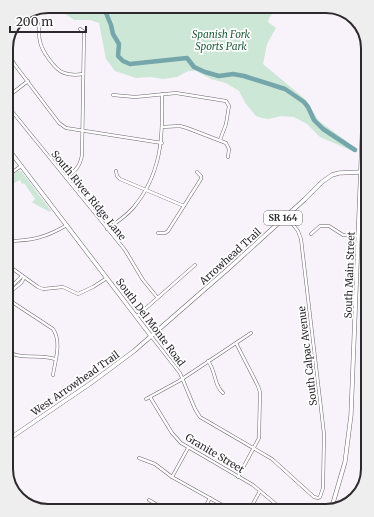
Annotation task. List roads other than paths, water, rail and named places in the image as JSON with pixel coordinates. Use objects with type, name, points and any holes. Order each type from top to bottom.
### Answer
[{"type":"main road","name":"South Del Monte Road","points":[[13,155],[151,336]]},
{"type":"main road","name":"Arrowhead Trail","points":[[151,336],[322,182],[332,175],[344,172],[361,172]]},
{"type":"main road","name":"South Main Street","points":[[333,503],[342,476],[349,433],[361,172]]},
{"type":"main road","name":"West Arrowhead Trail","points":[[13,436],[91,383],[151,336]]},
{"type":"street","points":[[29,19],[37,21],[41,47],[58,69],[66,74],[83,74]]},
{"type":"street","points":[[66,178],[78,168],[81,161],[84,32],[80,29]]},
{"type":"street","points":[[13,61],[62,126],[71,130],[162,143]]},
{"type":"street","points":[[13,93],[28,81]]},
{"type":"street","points":[[113,95],[134,97],[162,94],[187,94],[226,101],[228,102],[229,106],[227,119],[220,140]]},
{"type":"street","points":[[107,229],[133,208],[146,190],[156,167],[162,143],[162,94]]},
{"type":"street","name":"South River Ridge Lane","points":[[13,113],[125,250],[143,280],[157,297]]},
{"type":"street","points":[[162,126],[180,126],[220,140],[228,146],[228,157]]},
{"type":"street","points":[[13,172],[22,166]]},
{"type":"street","points":[[116,171],[117,176],[120,179],[184,206]]},
{"type":"street","points":[[158,233],[165,233],[168,231],[184,206],[201,179],[201,176],[197,172]]},
{"type":"street","name":"South Calpac Avenue","points":[[286,216],[298,231],[301,239],[324,434],[323,488],[322,495],[319,498]]},
{"type":"street","points":[[13,242],[30,241],[56,232],[67,225]]},
{"type":"street","points":[[311,234],[320,226],[329,226],[342,235],[358,236]]},
{"type":"street","points":[[137,316],[195,265]]},
{"type":"street","points":[[13,269],[38,288],[43,289],[62,287],[78,294],[107,278]]},
{"type":"street","points":[[13,285],[23,277]]},
{"type":"street","points":[[13,303],[53,329],[56,333],[58,339],[53,375]]},
{"type":"street","points":[[146,399],[183,378],[251,333]]},
{"type":"street","name":"South Del Monte Road","points":[[151,336],[175,365],[183,378],[195,409],[200,417],[276,462],[314,497],[319,498]]},
{"type":"street","points":[[236,343],[260,389],[260,436],[238,477]]},
{"type":"street","points":[[13,354],[20,356],[46,356],[55,358]]},
{"type":"street","points":[[208,362],[223,393]]},
{"type":"street","name":"Granite Street","points":[[150,397],[174,436],[181,443],[260,491],[276,504]]},
{"type":"street","points":[[172,476],[188,448]]},
{"type":"street","points":[[139,458],[155,464],[172,476],[221,504]]},
{"type":"street","points":[[253,504],[260,491]]},
{"type":"street","points":[[207,504],[210,498]]},
{"type":"street","points":[[148,500],[155,504]]},
{"type":"waterway","points":[[106,13],[113,34],[119,44],[118,56],[123,61],[130,64],[187,58],[194,67],[205,72],[219,76],[233,74],[244,76],[285,89],[304,102],[314,120],[323,129],[355,150]]},
{"type":"park label","name":"Spanish Fork Sports Park","points":[[221,40]]}]
